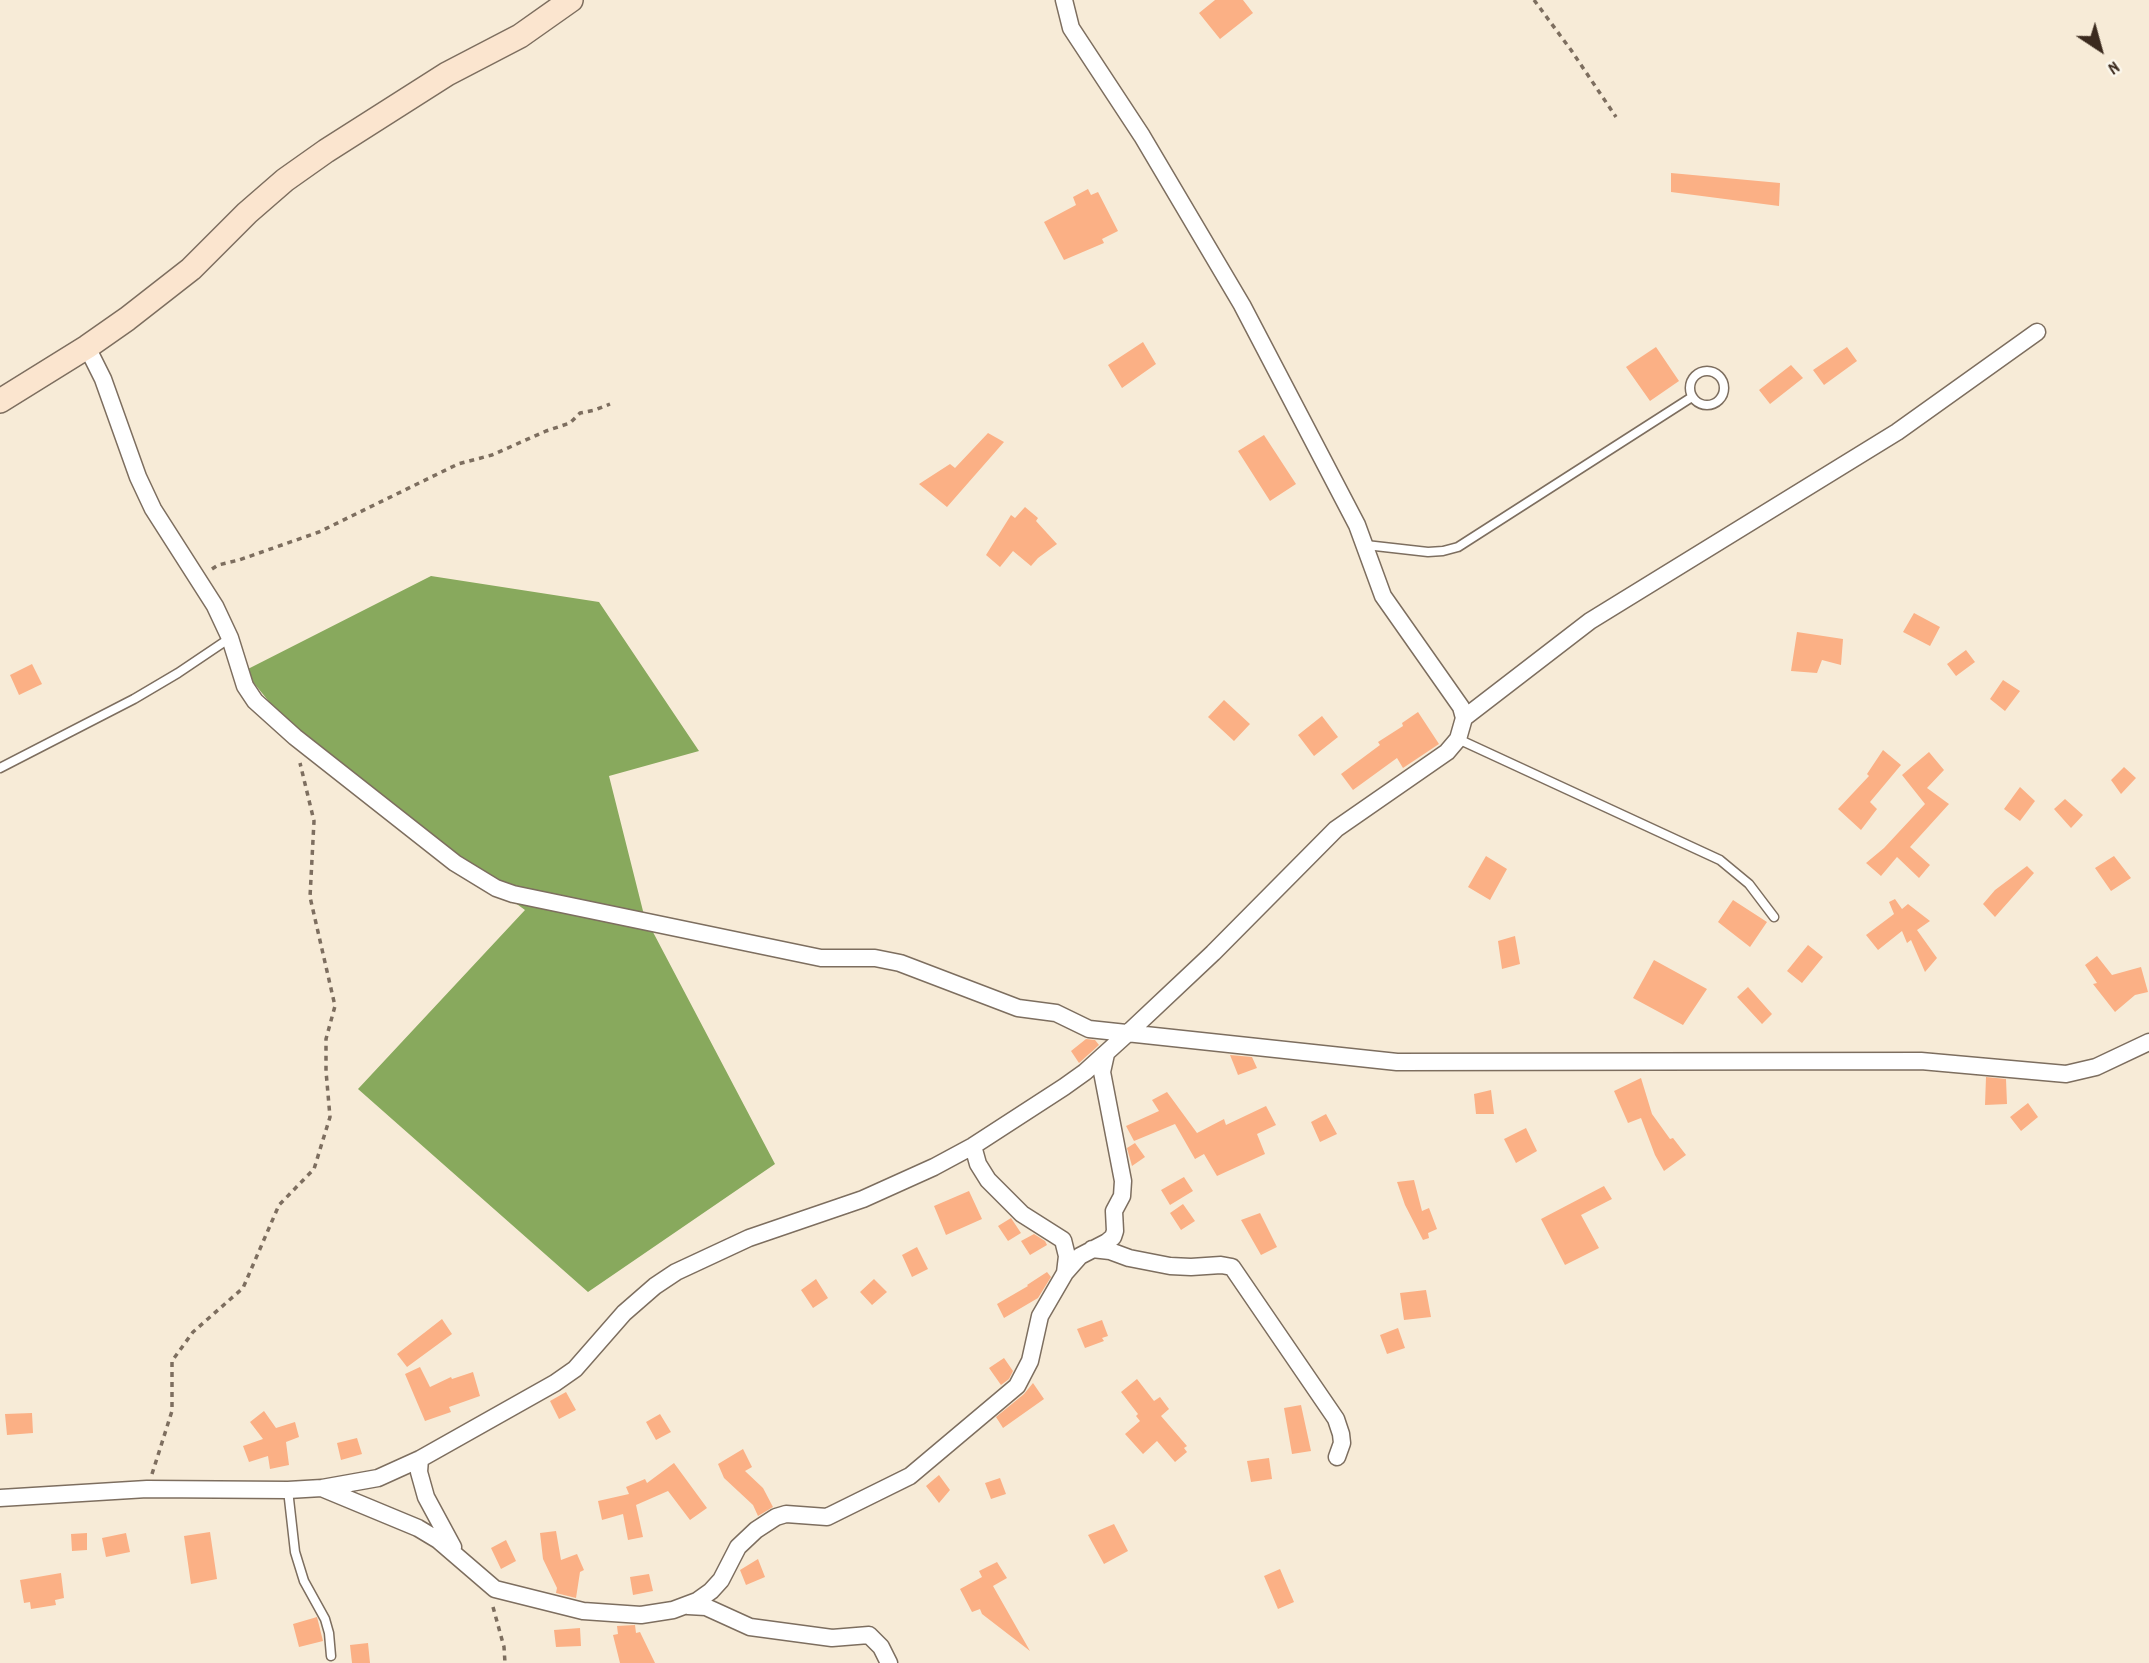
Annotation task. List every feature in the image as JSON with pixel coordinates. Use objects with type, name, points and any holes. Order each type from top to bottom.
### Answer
[{"type":"street","points":[[0,401],[127,320],[191,269],[247,213],[285,180],[326,151],[447,74],[520,36],[571,0]]},
{"type":"street","points":[[1064,0],[1071,28],[1142,136],[1242,306],[1366,545],[1383,596],[1456,697],[1464,718]]},
{"type":"street","points":[[0,1498],[147,1489],[288,1490],[322,1488],[378,1478],[420,1459],[575,1369],[624,1313],[676,1272],[748,1238],[863,1199],[973,1146],[1064,1087],[1106,1054],[1213,953],[1336,829],[1447,752],[1458,739],[1464,718],[1590,621],[1897,432],[2037,332]]},
{"type":"street","points":[[87,347],[103,379],[138,477],[153,509],[215,606],[230,638],[245,686],[255,701],[295,737],[455,863],[496,888],[513,894],[821,958],[863,957],[900,963],[1018,1008],[1056,1013],[1089,1029],[1397,1062],[1921,1061],[2066,1074],[2096,1068],[2149,1042]]},
{"type":"street","points":[[420,1459],[419,1472],[426,1497],[459,1557],[475,1575],[495,1589],[583,1611],[642,1615],[685,1606],[711,1591],[722,1580],[738,1547],[776,1517],[799,1514],[827,1517],[910,1476],[1007,1396],[1024,1374],[1030,1361],[1040,1316],[1065,1273],[1080,1256],[1113,1237],[1114,1211],[1123,1190],[1102,1072],[1106,1054]]},
{"type":"street","points":[[973,1146],[978,1164],[988,1180],[1022,1214],[1063,1240],[1068,1256],[1065,1273]]},
{"type":"street","points":[[1090,1250],[1110,1251],[1149,1263],[1170,1266],[1232,1267],[1336,1419],[1342,1443],[1337,1457]]},
{"type":"street","points":[[322,1488],[418,1528],[459,1557]]},
{"type":"street","points":[[685,1606],[706,1607],[750,1627],[822,1637],[869,1635],[881,1647],[889,1663]]},
{"type":"lane","points":[[1710,371],[1721,378],[1724,391],[1716,402],[1703,405],[1692,397],[1690,384],[1697,373],[1710,371]]},
{"type":"lane","points":[[1366,545],[1428,552],[1458,547],[1692,397]]},
{"type":"lane","points":[[0,768],[134,699],[230,638]]},
{"type":"lane","points":[[1458,739],[1720,860],[1749,884],[1774,917]]},
{"type":"lane","points":[[288,1490],[295,1552],[304,1581],[325,1619],[331,1656]]},
{"type":"path","points":[[1534,0],[1616,117]]},
{"type":"path","points":[[199,579],[218,565],[319,532],[458,464],[492,455],[570,423],[580,413],[610,404]]},
{"type":"path","points":[[147,1489],[172,1411],[172,1361],[193,1332],[243,1288],[279,1205],[314,1169],[330,1117],[326,1039],[335,1006],[310,897],[314,821],[295,737]]},
{"type":"path","points":[[475,1575],[492,1602],[504,1647],[505,1663]]},
{"type":"green space","points":[[431,576],[599,602],[699,751],[609,776],[644,915],[775,1164],[588,1292],[358,1089],[525,910],[316,759],[244,671]]},
{"type":"building","points":[[1215,0],[1243,0],[1253,13],[1220,39],[1199,13]]},
{"type":"building","points":[[1671,173],[1780,183],[1779,206],[1671,192]]},
{"type":"building","points":[[1088,189],[1091,195],[1098,192],[1118,231],[1102,239],[1104,243],[1064,260],[1044,222],[1076,205],[1073,197]]},
{"type":"building","points":[[1143,342],[1156,364],[1122,388],[1108,365]]},
{"type":"building","points":[[1656,347],[1679,381],[1650,401],[1626,367]]},
{"type":"building","points":[[1847,347],[1857,361],[1824,385],[1813,370]]},
{"type":"building","points":[[1791,365],[1803,378],[1770,404],[1759,390]]},
{"type":"building","points":[[988,433],[1004,442],[947,507],[919,484],[950,464],[955,468]]},
{"type":"building","points":[[1264,435],[1296,484],[1270,501],[1238,451]]},
{"type":"building","points":[[1025,507],[1038,518],[1036,521],[1057,544],[1031,566],[1013,551],[1000,567],[986,555],[1011,515],[1015,518]]},
{"type":"building","points":[[1914,613],[1940,627],[1930,646],[1903,632]]},
{"type":"building","points":[[1797,632],[1843,639],[1841,665],[1822,660],[1817,673],[1791,671]]},
{"type":"building","points":[[1966,650],[1975,662],[1956,676],[1947,664]]},
{"type":"building","points":[[32,664],[42,684],[19,695],[10,675]]},
{"type":"building","points":[[2003,680],[2020,691],[2005,711],[1990,699]]},
{"type":"building","points":[[1224,700],[1250,724],[1234,741],[1208,717]]},
{"type":"building","points":[[1418,712],[1439,744],[1403,768],[1397,758],[1353,790],[1341,774]]},
{"type":"building","points":[[1322,716],[1338,737],[1314,756],[1298,735]]},
{"type":"building","points":[[1883,750],[1901,765],[1870,802],[1877,809],[1861,830],[1838,809],[1869,776],[1867,774]]},
{"type":"building","points":[[1929,752],[1944,770],[1927,788],[1949,804],[1910,847],[1930,865],[1919,878],[1897,857],[1881,876],[1866,863],[1884,848],[1925,804],[1902,775]]},
{"type":"building","points":[[2124,767],[2136,778],[2121,794],[2111,780]]},
{"type":"building","points":[[2020,787],[2035,801],[2020,821],[2004,809]]},
{"type":"building","points":[[2065,799],[2083,815],[2071,828],[2054,809]]},
{"type":"building","points":[[1486,856],[1507,869],[1490,900],[1468,887]]},
{"type":"building","points":[[2114,856],[2131,878],[2111,891],[2095,868]]},
{"type":"building","points":[[2027,866],[2034,873],[1995,917],[1983,904],[1995,890]]},
{"type":"building","points":[[1895,899],[1902,909],[1908,904],[1930,921],[1917,930],[1937,958],[1925,972],[1911,940],[1907,943],[1902,931],[1878,950],[1866,935],[1894,914],[1889,902]]},
{"type":"building","points":[[1733,900],[1767,922],[1750,947],[1718,922]]},
{"type":"building","points":[[1515,936],[1520,964],[1502,969],[1498,941]]},
{"type":"building","points":[[1808,945],[1823,957],[1802,983],[1787,971]]},
{"type":"building","points":[[2097,956],[2112,975],[2141,967],[2148,992],[2135,995],[2115,1012],[2093,984],[2097,983],[2085,965]]},
{"type":"building","points":[[1654,960],[1707,989],[1683,1025],[1633,998]]},
{"type":"building","points":[[1748,987],[1772,1014],[1762,1024],[1737,997]]},
{"type":"building","points":[[1086,1039],[1095,1040],[1099,1045],[1079,1063],[1071,1051]]},
{"type":"building","points":[[1230,1055],[1252,1057],[1257,1068],[1238,1075]]},
{"type":"building","points":[[1986,1077],[2006,1079],[2007,1104],[1985,1105]]},
{"type":"building","points":[[1641,1078],[1652,1114],[1670,1139],[1673,1138],[1686,1155],[1664,1171],[1641,1118],[1628,1123],[1614,1091]]},
{"type":"building","points":[[1491,1090],[1494,1114],[1476,1114],[1474,1094]]},
{"type":"building","points":[[1167,1092],[1197,1133],[1224,1119],[1226,1125],[1266,1106],[1276,1125],[1257,1134],[1265,1154],[1217,1176],[1204,1154],[1195,1159],[1175,1124],[1134,1141],[1126,1126],[1159,1111],[1152,1100]]},
{"type":"building","points":[[2028,1103],[2038,1117],[2021,1131],[2010,1117]]},
{"type":"building","points":[[1326,1114],[1337,1134],[1320,1142],[1311,1122]]},
{"type":"building","points":[[1526,1128],[1537,1151],[1516,1163],[1504,1139]]},
{"type":"building","points":[[1135,1143],[1145,1157],[1132,1166],[1127,1148]]},
{"type":"building","points":[[1184,1177],[1193,1191],[1170,1205],[1161,1190]]},
{"type":"building","points":[[1414,1180],[1422,1211],[1429,1208],[1437,1229],[1428,1233],[1429,1238],[1423,1240],[1405,1205],[1397,1182]]},
{"type":"building","points":[[1604,1186],[1612,1199],[1581,1215],[1599,1248],[1565,1265],[1541,1219]]},
{"type":"building","points":[[969,1191],[982,1219],[946,1235],[934,1206]]},
{"type":"building","points":[[1183,1204],[1195,1221],[1181,1230],[1170,1213]]},
{"type":"building","points":[[1260,1213],[1277,1247],[1261,1255],[1241,1220]]},
{"type":"building","points":[[1011,1218],[1021,1233],[1008,1241],[998,1226]]},
{"type":"building","points":[[1034,1234],[1047,1245],[1030,1255],[1021,1241]]},
{"type":"building","points":[[917,1247],[928,1269],[912,1277],[902,1255]]},
{"type":"building","points":[[1047,1272],[1051,1277],[1038,1298],[1004,1318],[997,1304]]},
{"type":"building","points":[[816,1279],[828,1298],[813,1308],[801,1290]]},
{"type":"building","points":[[874,1279],[887,1292],[872,1305],[860,1292]]},
{"type":"building","points":[[1426,1290],[1431,1317],[1404,1320],[1400,1293]]},
{"type":"building","points":[[442,1319],[452,1334],[407,1367],[397,1354]]},
{"type":"building","points":[[1102,1320],[1108,1336],[1102,1338],[1104,1341],[1085,1348],[1077,1329]]},
{"type":"building","points":[[1398,1328],[1405,1348],[1387,1354],[1380,1335]]},
{"type":"building","points":[[1004,1358],[1013,1371],[1009,1379],[1001,1385],[989,1368]]},
{"type":"building","points":[[420,1367],[430,1387],[451,1377],[452,1379],[473,1372],[480,1396],[449,1407],[451,1412],[425,1421],[405,1374]]},
{"type":"building","points":[[1137,1379],[1154,1401],[1160,1397],[1169,1409],[1161,1416],[1187,1446],[1184,1448],[1187,1452],[1175,1462],[1157,1441],[1143,1454],[1125,1434],[1140,1421],[1136,1416],[1138,1414],[1121,1392]]},
{"type":"building","points":[[1033,1383],[1044,1399],[1003,1428],[996,1417]]},
{"type":"building","points":[[566,1392],[576,1410],[559,1419],[550,1401]]},
{"type":"building","points":[[1301,1405],[1311,1451],[1292,1454],[1284,1408]]},
{"type":"building","points":[[264,1411],[276,1428],[295,1422],[299,1437],[286,1442],[289,1465],[270,1469],[268,1456],[249,1462],[243,1446],[263,1439],[250,1422]]},
{"type":"building","points":[[32,1413],[33,1433],[7,1435],[5,1414]]},
{"type":"building","points":[[660,1414],[671,1432],[656,1440],[646,1422]]},
{"type":"building","points":[[357,1438],[362,1454],[341,1460],[337,1443]]},
{"type":"building","points":[[743,1449],[752,1467],[745,1471],[763,1488],[773,1507],[758,1516],[753,1505],[724,1478],[718,1464]]},
{"type":"building","points":[[1269,1458],[1272,1479],[1251,1482],[1247,1461]]},
{"type":"building","points":[[674,1463],[707,1508],[690,1520],[668,1491],[636,1505],[643,1537],[628,1540],[623,1514],[602,1520],[598,1501],[629,1494],[626,1487],[645,1479],[647,1483]]},
{"type":"building","points":[[939,1475],[950,1490],[939,1503],[926,1486]]},
{"type":"building","points":[[1000,1478],[1006,1494],[991,1499],[985,1483]]},
{"type":"building","points":[[1114,1524],[1128,1551],[1104,1564],[1088,1535]]},
{"type":"building","points":[[556,1531],[561,1560],[577,1554],[584,1570],[580,1572],[576,1598],[556,1593],[557,1588],[543,1559],[540,1533]]},
{"type":"building","points":[[210,1532],[217,1579],[191,1584],[184,1536]]},
{"type":"building","points":[[87,1533],[87,1550],[72,1551],[71,1534]]},
{"type":"building","points":[[126,1533],[130,1552],[106,1557],[102,1538]]},
{"type":"building","points":[[506,1540],[516,1561],[501,1569],[491,1548]]},
{"type":"building","points":[[758,1559],[765,1577],[746,1585],[740,1570]]},
{"type":"building","points":[[997,1562],[1007,1578],[993,1586],[1030,1651],[982,1614],[980,1609],[972,1612],[960,1589],[982,1577],[979,1571]]},
{"type":"building","points":[[1280,1569],[1294,1602],[1278,1609],[1264,1576]]},
{"type":"building","points":[[61,1573],[64,1598],[55,1600],[56,1605],[31,1609],[30,1602],[24,1603],[20,1580]]},
{"type":"building","points":[[649,1574],[653,1591],[633,1595],[630,1577]]},
{"type":"building","points":[[317,1617],[323,1641],[299,1647],[293,1624]]},
{"type":"building","points":[[635,1625],[636,1633],[640,1632],[655,1663],[620,1663],[613,1635],[618,1634],[617,1626]]},
{"type":"building","points":[[580,1628],[581,1646],[556,1647],[554,1630]]},
{"type":"building","points":[[368,1643],[370,1663],[352,1663],[350,1645]]}]
